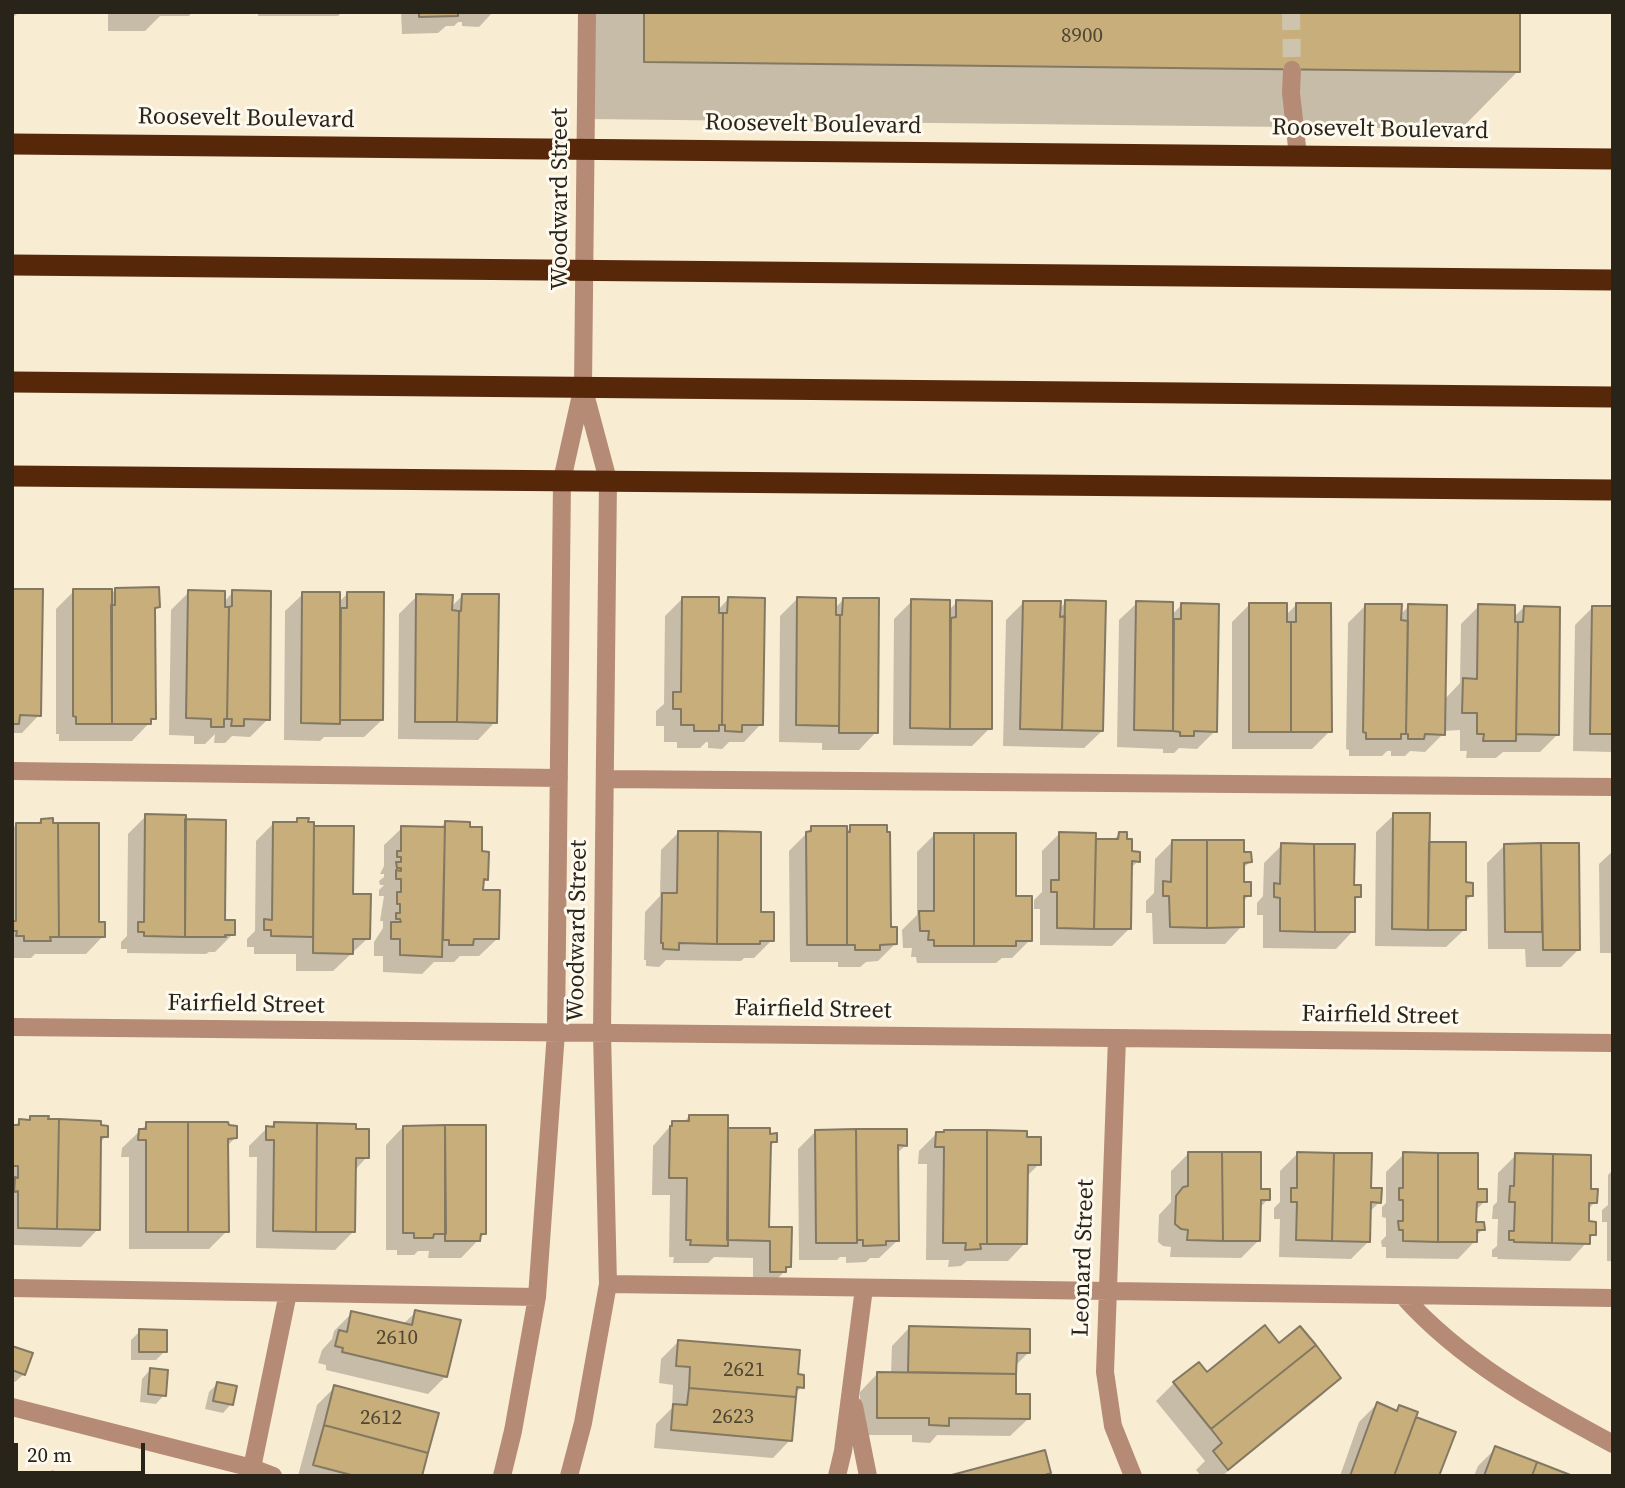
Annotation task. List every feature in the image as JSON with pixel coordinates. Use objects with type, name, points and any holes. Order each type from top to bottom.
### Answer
[{"type":"highway","name":"Roosevelt Boulevard","points":[[12,144],[1613,159]]},
{"type":"highway","points":[[12,265],[1613,279]]},
{"type":"highway","points":[[12,382],[1613,397]]},
{"type":"highway","points":[[12,475],[1613,490]]},
{"type":"street","name":"Woodward Street","points":[[502,1476],[513,1431],[537,1297],[556,1032],[562,480],[583,386],[587,12]]},
{"type":"street","points":[[1292,70],[1291,93],[1298,156]]},
{"type":"street","name":"Woodward Street","points":[[569,1476],[583,1423],[608,1284],[602,1033],[608,480],[583,386]]},
{"type":"street","points":[[12,771],[559,778]]},
{"type":"street","points":[[605,779],[1613,787]]},
{"type":"street","name":"Fairfield Street","points":[[12,1027],[1613,1043]]},
{"type":"street","name":"Leonard Street","points":[[1117,1038],[1105,1372],[1113,1426],[1133,1476]]},
{"type":"street","points":[[608,1284],[1613,1298]]},
{"type":"street","points":[[12,1288],[537,1297]]},
{"type":"street","points":[[837,1476],[843,1451],[863,1288]]},
{"type":"street","points":[[252,1468],[288,1293]]},
{"type":"street","points":[[1403,1296],[1427,1323],[1471,1360],[1536,1402],[1613,1444]]},
{"type":"street","points":[[851,1388],[868,1476]]},
{"type":"street","points":[[12,1407],[252,1468],[273,1476]]},
{"type":"building","points":[[419,12],[458,12],[458,16],[419,17]]},
{"type":"building","points":[[644,12],[1520,12],[1520,72],[644,62]]},
{"type":"building","points":[[159,587],[160,607],[155,608],[156,719],[151,719],[151,724],[112,724],[111,605],[115,605],[115,588]]},
{"type":"building","points":[[12,589],[43,589],[41,716],[20,715],[19,724],[12,724]]},
{"type":"building","points":[[73,589],[112,589],[112,724],[76,724],[76,717],[73,716]]},
{"type":"building","points":[[188,590],[225,591],[225,607],[229,607],[227,719],[224,719],[224,727],[211,727],[211,719],[186,718]]},
{"type":"building","points":[[232,590],[271,591],[270,720],[244,719],[244,726],[231,726],[232,719],[227,719],[229,607],[232,606]]},
{"type":"building","points":[[302,592],[340,592],[340,724],[301,723]]},
{"type":"building","points":[[347,592],[384,592],[383,720],[340,720],[341,608],[347,608]]},
{"type":"building","points":[[416,594],[453,595],[452,610],[459,611],[457,722],[415,722]]},
{"type":"building","points":[[462,594],[499,594],[497,723],[457,722],[459,611]]},
{"type":"building","points":[[682,597],[719,597],[719,613],[723,613],[722,725],[719,725],[719,731],[694,731],[694,725],[681,725],[681,709],[673,709],[673,692],[681,692]]},
{"type":"building","points":[[728,597],[765,598],[763,725],[742,725],[742,732],[725,731],[725,725],[722,725],[723,613],[727,613]]},
{"type":"building","points":[[797,597],[836,598],[836,615],[840,615],[839,726],[796,725]]},
{"type":"building","points":[[843,598],[879,598],[878,733],[839,733],[840,615]]},
{"type":"building","points":[[911,599],[950,600],[950,729],[910,728]]},
{"type":"building","points":[[956,600],[992,601],[992,729],[950,729],[951,618],[956,617]]},
{"type":"building","points":[[1065,600],[1106,601],[1103,731],[1062,730]]},
{"type":"building","points":[[1023,601],[1061,601],[1060,617],[1065,616],[1062,730],[1020,729]]},
{"type":"building","points":[[1136,601],[1173,602],[1173,731],[1134,730]]},
{"type":"building","points":[[1181,603],[1219,604],[1217,732],[1194,731],[1194,736],[1180,736],[1180,732],[1173,731],[1174,619],[1181,619]]},
{"type":"building","points":[[1249,603],[1287,603],[1287,622],[1291,622],[1291,732],[1249,732]]},
{"type":"building","points":[[1296,603],[1331,603],[1332,732],[1291,732],[1291,622],[1296,622]]},
{"type":"building","points":[[1365,604],[1402,604],[1401,620],[1408,621],[1406,734],[1401,734],[1401,739],[1366,739],[1366,733],[1363,732]]},
{"type":"building","points":[[1408,604],[1447,605],[1445,735],[1425,734],[1424,739],[1408,739],[1406,734]]},
{"type":"building","points":[[1478,604],[1515,605],[1515,622],[1518,622],[1516,741],[1483,741],[1484,734],[1477,734],[1477,713],[1462,713],[1463,678],[1477,679]]},
{"type":"building","points":[[1524,606],[1560,607],[1559,735],[1516,734],[1518,622],[1523,622]]},
{"type":"building","points":[[1592,606],[1613,606],[1613,734],[1590,734]]},
{"type":"building","points":[[1393,813],[1430,813],[1428,930],[1392,929]]},
{"type":"building","points":[[145,814],[186,815],[185,937],[144,936],[144,932],[138,932],[138,922],[144,922]]},
{"type":"building","points":[[53,818],[53,823],[58,823],[59,937],[50,937],[51,941],[24,941],[24,936],[16,936],[17,931],[12,931],[12,921],[16,921],[16,823],[41,823],[41,819]]},
{"type":"building","points":[[297,818],[309,818],[308,822],[314,822],[313,937],[271,936],[271,930],[264,930],[264,919],[272,920],[273,822],[297,822]]},
{"type":"building","points":[[185,819],[226,820],[225,920],[235,920],[235,935],[185,937]]},
{"type":"building","points":[[445,821],[470,822],[470,827],[482,827],[482,851],[489,852],[488,880],[484,879],[483,890],[500,890],[499,939],[474,939],[473,945],[449,945],[449,940],[443,940]]},
{"type":"building","points":[[58,823],[99,823],[99,922],[105,922],[105,937],[59,937]]},
{"type":"building","points":[[850,825],[887,825],[887,832],[890,832],[891,927],[897,927],[897,944],[880,945],[880,950],[855,950],[855,945],[847,945],[847,832],[850,832]]},
{"type":"building","points":[[314,826],[354,826],[353,894],[371,894],[370,939],[353,939],[353,954],[313,953]]},
{"type":"building","points":[[401,826],[445,827],[442,957],[400,955],[400,939],[391,939],[391,922],[401,922],[396,919],[396,913],[400,913],[397,892],[401,892],[401,879],[396,879],[396,870],[401,871],[401,868],[397,868],[396,862],[401,862],[397,851],[401,851]]},
{"type":"building","points":[[811,826],[847,826],[847,945],[807,945],[806,832],[811,831]]},
{"type":"building","points":[[678,831],[718,831],[717,944],[679,943],[679,950],[663,949],[662,893],[677,893]]},
{"type":"building","points":[[718,831],[761,832],[761,912],[774,912],[774,941],[760,941],[760,944],[717,944]]},
{"type":"building","points":[[1059,832],[1096,833],[1094,929],[1057,928],[1057,892],[1051,892],[1051,880],[1059,880]]},
{"type":"building","points":[[1119,832],[1127,832],[1127,839],[1132,839],[1132,851],[1140,852],[1140,862],[1132,861],[1131,929],[1094,929],[1096,839],[1118,839]]},
{"type":"building","points":[[934,833],[974,833],[974,946],[934,946],[934,940],[928,940],[929,931],[920,931],[919,911],[934,911]]},
{"type":"building","points":[[974,833],[1016,833],[1016,896],[1032,896],[1032,941],[1016,941],[1016,946],[974,946]]},
{"type":"building","points":[[1172,840],[1207,840],[1207,928],[1170,927],[1169,896],[1163,896],[1163,881],[1171,882]]},
{"type":"building","points":[[1207,840],[1244,840],[1244,852],[1251,852],[1252,862],[1244,863],[1244,882],[1251,882],[1251,896],[1244,896],[1244,927],[1207,928]]},
{"type":"building","points":[[1429,842],[1466,842],[1466,882],[1473,883],[1473,896],[1466,896],[1466,930],[1428,930]]},
{"type":"building","points":[[1281,843],[1314,844],[1315,932],[1280,931],[1280,898],[1274,897],[1274,883],[1280,884]]},
{"type":"building","points":[[1541,843],[1542,932],[1505,932],[1504,844]]},
{"type":"building","points":[[1541,843],[1579,843],[1580,950],[1543,950]]},
{"type":"building","points":[[1314,844],[1355,844],[1354,885],[1361,885],[1361,897],[1355,897],[1355,932],[1315,932]]},
{"type":"building","points":[[689,1115],[728,1115],[728,1246],[690,1245],[691,1240],[686,1240],[687,1178],[669,1178],[670,1126],[672,1121],[689,1121]]},
{"type":"building","points":[[30,1116],[59,1119],[57,1229],[18,1228],[18,1191],[14,1192],[18,1166],[12,1166],[12,1125],[19,1125],[19,1119],[30,1120]]},
{"type":"building","points":[[59,1119],[101,1121],[101,1125],[108,1126],[108,1137],[101,1137],[100,1230],[57,1229]]},
{"type":"building","points":[[146,1122],[188,1122],[188,1232],[146,1232],[146,1140],[138,1140],[139,1129],[146,1129]]},
{"type":"building","points":[[188,1122],[228,1122],[229,1125],[237,1126],[237,1138],[228,1139],[229,1232],[188,1232]]},
{"type":"building","points":[[274,1122],[317,1123],[316,1232],[273,1231],[274,1140],[266,1140],[266,1126],[274,1127]]},
{"type":"building","points":[[317,1123],[356,1124],[356,1129],[369,1129],[369,1158],[356,1158],[355,1232],[316,1232]]},
{"type":"building","points":[[445,1125],[446,1234],[434,1234],[433,1238],[414,1238],[414,1233],[403,1233],[403,1126]]},
{"type":"building","points":[[445,1125],[486,1125],[486,1234],[481,1234],[480,1241],[445,1241]]},
{"type":"building","points":[[728,1128],[770,1128],[770,1134],[777,1133],[777,1142],[771,1142],[769,1227],[792,1227],[791,1267],[786,1267],[786,1272],[770,1272],[770,1241],[727,1240]]},
{"type":"building","points":[[856,1129],[907,1129],[907,1146],[898,1145],[899,1241],[886,1241],[886,1245],[863,1246],[863,1240],[857,1240]]},
{"type":"building","points":[[856,1129],[857,1243],[816,1243],[815,1130]]},
{"type":"building","points":[[987,1130],[987,1244],[980,1244],[981,1249],[965,1250],[966,1243],[943,1243],[944,1147],[935,1147],[936,1132]]},
{"type":"building","points":[[987,1130],[1027,1131],[1027,1137],[1041,1137],[1041,1165],[1028,1165],[1027,1244],[987,1244]]},
{"type":"building","points":[[1188,1152],[1222,1152],[1223,1241],[1187,1240],[1188,1230],[1175,1224],[1176,1196],[1183,1187],[1188,1186]]},
{"type":"building","points":[[1222,1152],[1261,1152],[1261,1189],[1270,1189],[1270,1200],[1261,1200],[1260,1241],[1223,1241]]},
{"type":"building","points":[[1297,1152],[1334,1153],[1332,1241],[1296,1240],[1297,1202],[1291,1202],[1291,1188],[1297,1188]]},
{"type":"building","points":[[1403,1152],[1438,1153],[1438,1242],[1403,1241],[1403,1230],[1399,1230],[1398,1221],[1403,1221],[1403,1200],[1399,1200],[1399,1188],[1403,1188]]},
{"type":"building","points":[[1334,1153],[1372,1153],[1371,1188],[1382,1188],[1381,1203],[1371,1202],[1370,1242],[1332,1241]]},
{"type":"building","points":[[1438,1153],[1478,1153],[1478,1189],[1487,1189],[1487,1202],[1477,1202],[1476,1222],[1484,1222],[1485,1230],[1477,1230],[1477,1242],[1438,1242]]},
{"type":"building","points":[[1515,1153],[1553,1154],[1552,1243],[1509,1240],[1509,1231],[1514,1231],[1515,1202],[1509,1202],[1510,1186],[1514,1186]]},
{"type":"building","points":[[1553,1154],[1591,1155],[1591,1189],[1598,1189],[1597,1203],[1589,1203],[1589,1221],[1596,1222],[1596,1235],[1590,1235],[1590,1244],[1552,1243]]},
{"type":"building","points":[[415,1310],[461,1320],[447,1377],[342,1352],[343,1348],[335,1346],[339,1330],[347,1332],[351,1311],[412,1325]]},
{"type":"building","points":[[1265,1325],[1279,1343],[1300,1326],[1316,1345],[1211,1429],[1173,1382],[1199,1362],[1207,1372]]},
{"type":"building","points":[[909,1326],[1030,1329],[1030,1353],[1017,1353],[1016,1374],[908,1372]]},
{"type":"building","points":[[139,1329],[167,1330],[167,1352],[139,1352]]},
{"type":"building","points":[[678,1340],[800,1350],[798,1374],[804,1375],[804,1388],[797,1387],[796,1397],[689,1388],[690,1367],[676,1366]]},
{"type":"building","points":[[1316,1345],[1341,1378],[1228,1470],[1213,1451],[1222,1443],[1211,1429]]},
{"type":"building","points":[[12,1346],[33,1353],[25,1375],[12,1370]]},
{"type":"building","points":[[150,1368],[168,1370],[166,1396],[148,1394]]},
{"type":"building","points":[[877,1372],[1016,1374],[1016,1394],[1030,1394],[1030,1419],[949,1418],[949,1426],[929,1425],[929,1418],[877,1418]]},
{"type":"building","points":[[217,1382],[237,1386],[233,1405],[213,1401]]},
{"type":"building","points":[[334,1385],[439,1413],[428,1453],[324,1425]]},
{"type":"building","points":[[689,1388],[796,1397],[792,1441],[671,1430],[673,1404],[687,1405]]},
{"type":"building","points":[[1377,1402],[1397,1411],[1399,1405],[1418,1412],[1394,1476],[1350,1476]]},
{"type":"building","points":[[1416,1417],[1456,1432],[1439,1476],[1394,1476]]},
{"type":"building","points":[[324,1425],[428,1453],[422,1476],[355,1476],[313,1465]]},
{"type":"building","points":[[1495,1446],[1537,1462],[1532,1476],[1484,1476]]},
{"type":"building","points":[[1045,1450],[1051,1473],[1042,1476],[948,1476]]},
{"type":"building","points":[[1537,1462],[1573,1476],[1532,1476]]},
{"type":"tunnel","points":[[1291,12],[1292,70]]}]
